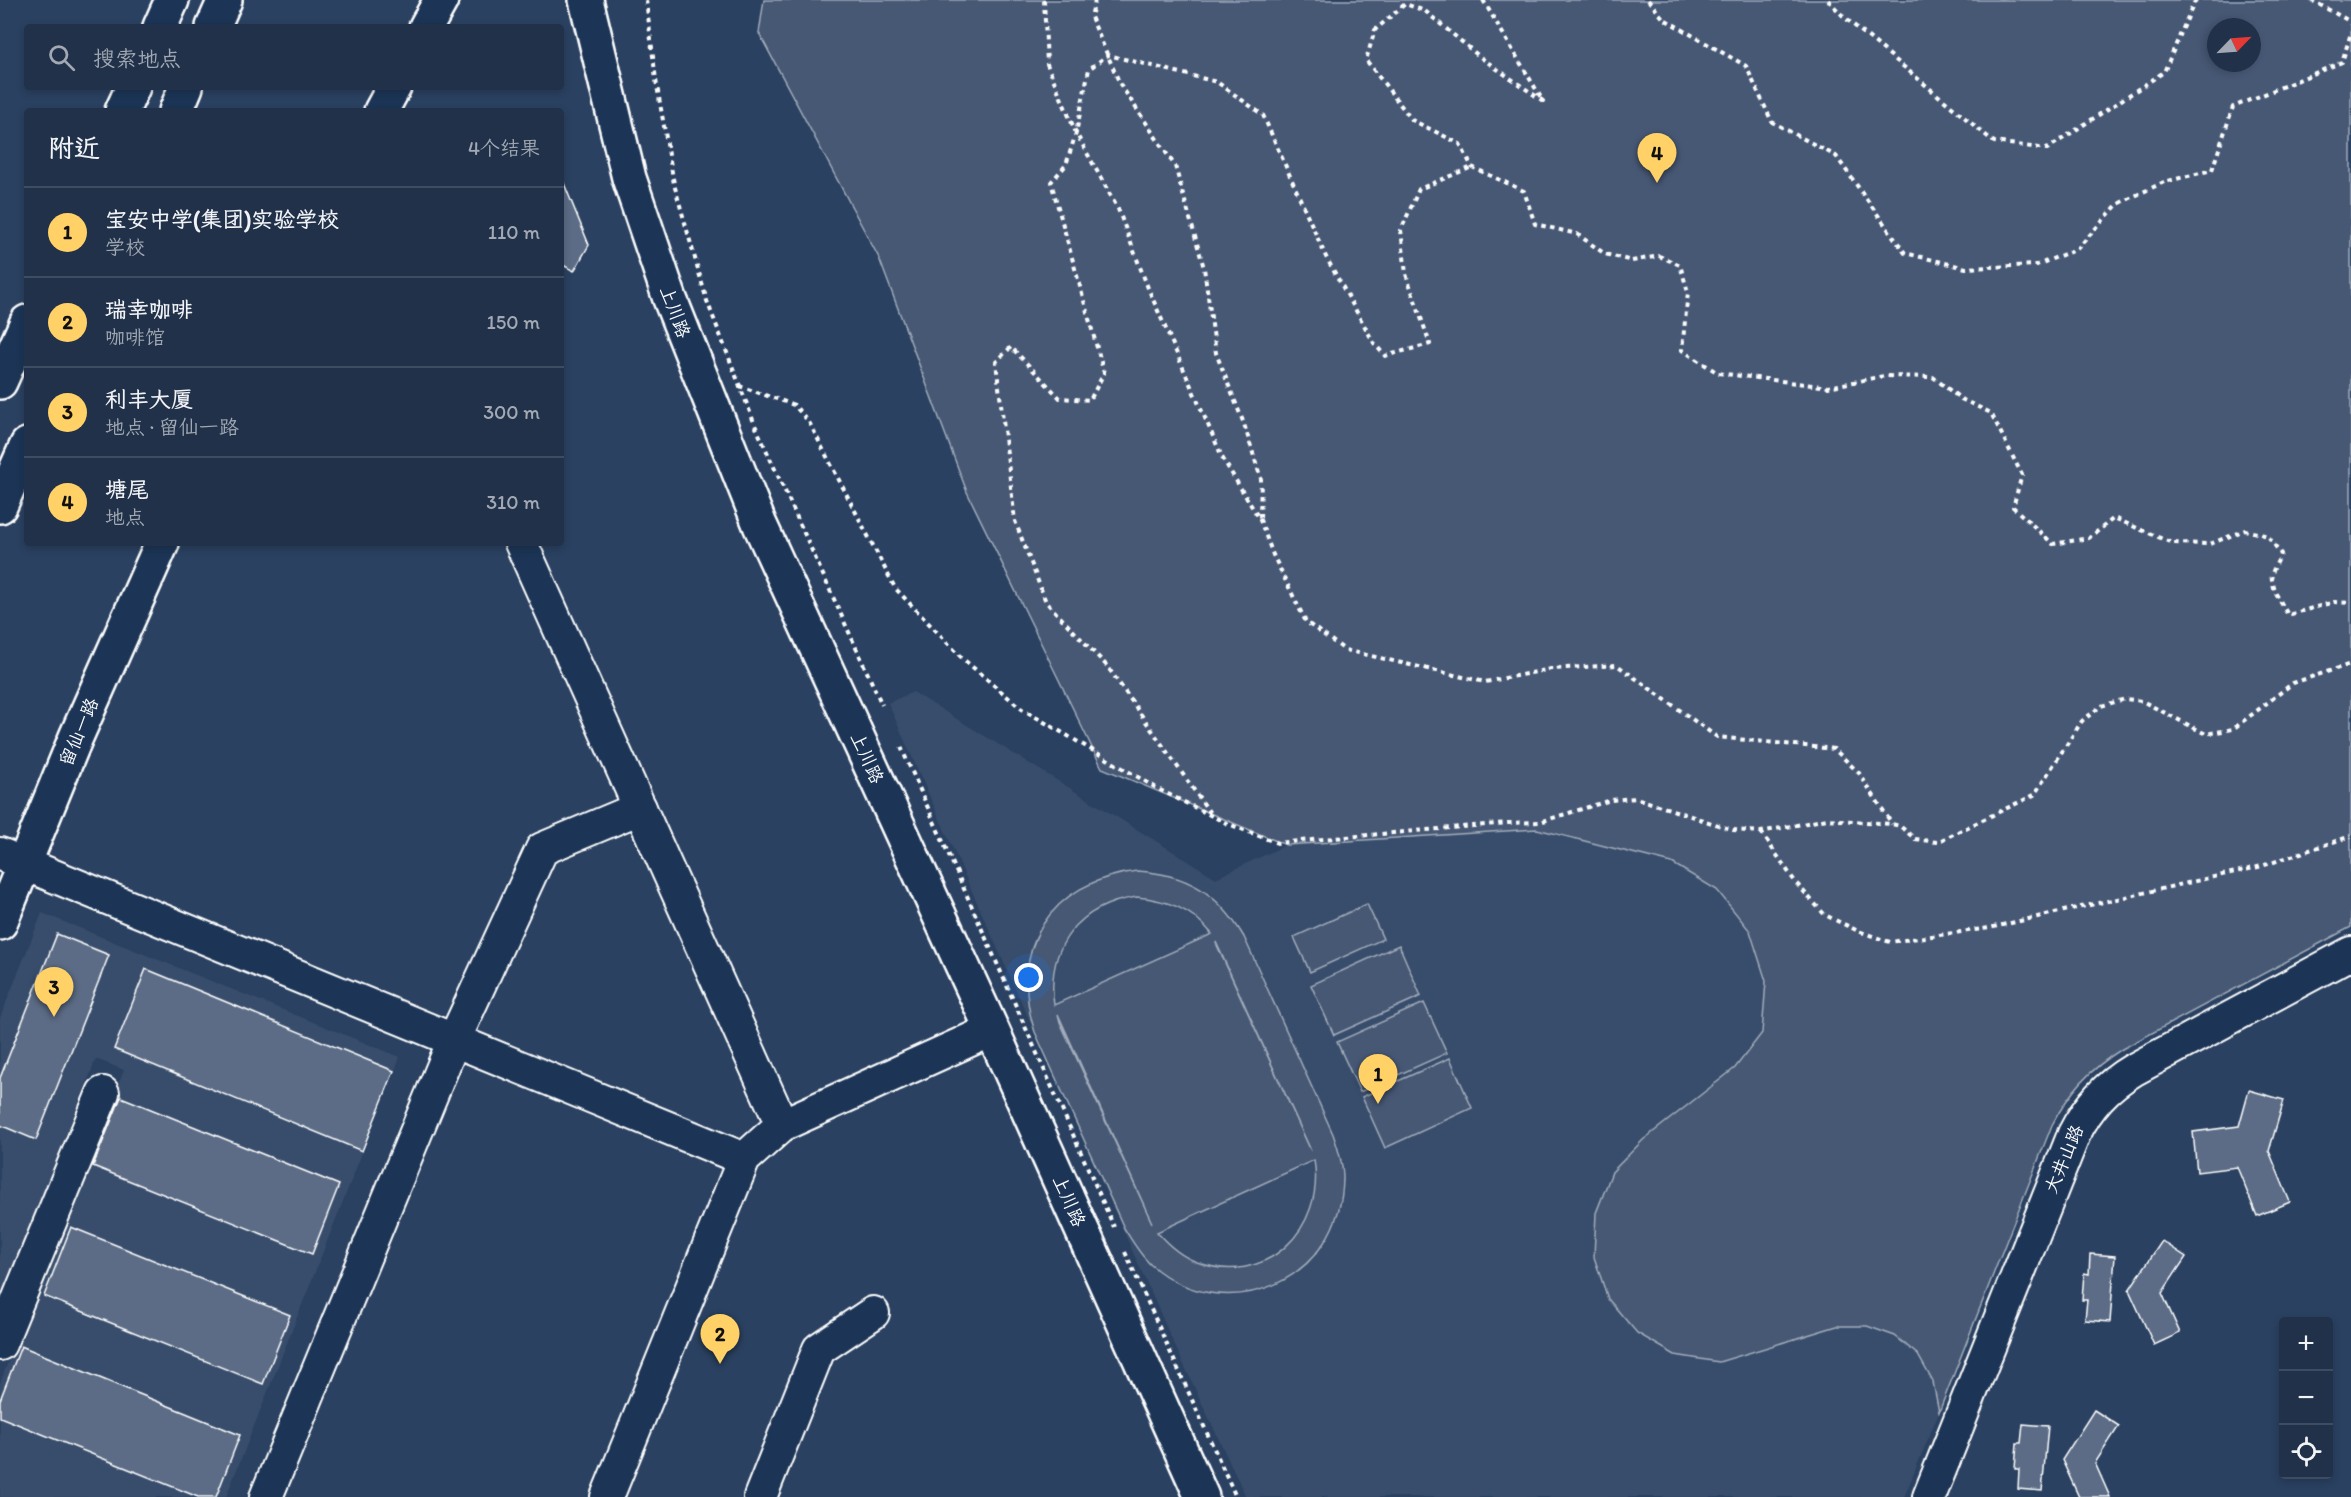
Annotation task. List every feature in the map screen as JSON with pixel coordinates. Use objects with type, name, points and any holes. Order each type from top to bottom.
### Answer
[{"type":"main road","points":[[161,24],[172,0]]},
{"type":"main road","points":[[214,24],[225,0]]},
{"type":"main road","points":[[428,24],[441,0]]},
{"type":"main road","name":"上川路","points":[[586,0],[629,178],[670,299],[760,525],[992,1030],[1202,1497]]},
{"type":"main road","points":[[123,108],[132,90]]},
{"type":"main road","points":[[177,108],[185,90]]},
{"type":"main road","points":[[383,108],[392,90]]},
{"type":"main road","points":[[0,382],[24,329]]},
{"type":"main road","points":[[0,506],[24,453]]},
{"type":"main road","name":"留仙一路","points":[[0,923],[12,858],[76,737],[161,546]]},
{"type":"street","points":[[522,546],[782,1125]]},
{"type":"street","points":[[266,1497],[454,1040],[542,849],[640,808]]},
{"type":"street","points":[[12,858],[744,1159]]},
{"type":"street","name":"大井山路","points":[[1929,1497],[2073,1134],[2092,1103],[2111,1085],[2133,1070],[2351,953]]},
{"type":"street","points":[[607,1497],[744,1159],[782,1125],[992,1030]]},
{"type":"street","points":[[0,1344],[104,1093]]},
{"type":"street","points":[[760,1497],[819,1349],[873,1313]]},
{"type":"path","points":[[646,0],[656,81],[674,184],[706,301],[739,386],[882,705]]},
{"type":"path","points":[[1044,0],[1047,64],[1076,133],[1118,209],[1149,288],[1223,459],[1260,520],[1273,555],[1306,622],[1345,650],[1485,682],[1551,669],[1617,664],[1717,737],[1834,749],[1859,773],[1892,824]]},
{"type":"path","points":[[1095,0],[1091,17],[1120,84],[1175,166],[1204,268],[1216,353],[1244,424],[1261,479],[1260,520]]},
{"type":"path","points":[[1483,0],[1543,101],[1480,57],[1425,11],[1405,4],[1375,30],[1366,60],[1412,120],[1460,144],[1473,167],[1524,191],[1535,224],[1577,234],[1605,254],[1632,261],[1659,256],[1680,265],[1688,292],[1682,350],[1718,373],[1828,387],[1884,376],[1933,377],[1961,399],[1991,413],[2022,475],[2013,507],[2053,544],[2088,538],[2114,518],[2172,543],[2210,544],[2245,530],[2268,536],[2281,554],[2271,575],[2274,592],[2288,615],[2334,602],[2351,603]]},
{"type":"path","points":[[1648,0],[1664,19],[1746,66],[1772,122],[1836,156],[1905,253],[1966,268],[2037,265],[2077,249],[2118,204],[2164,182],[2212,170],[2233,107],[2342,62],[2351,33]]},
{"type":"path","points":[[1828,0],[1844,17],[1994,142],[2047,149],[2164,72],[2194,3],[2198,0]]},
{"type":"path","points":[[2311,0],[2351,22]]},
{"type":"path","points":[[1108,55],[1089,69],[1076,133],[1066,165],[1051,182],[1104,373],[1090,400],[1060,398],[1011,347],[996,362],[1015,521],[1046,602],[1107,666],[1211,815]]},
{"type":"path","points":[[1108,55],[1217,82],[1263,115],[1326,257],[1374,343],[1385,356],[1430,344],[1406,274],[1401,230],[1419,189],[1473,167]]},
{"type":"path","points":[[739,386],[794,405],[809,422],[895,588],[963,658],[1022,709],[1160,790],[1226,823],[1277,843],[1540,822],[1611,800],[1636,798],[1733,830],[1761,832],[1827,819],[1892,824],[1900,826],[1915,839],[1937,842],[2034,795],[2082,721],[2101,706],[2125,699],[2142,701],[2206,734],[2233,729],[2293,683],[2351,664]]},
{"type":"path","points":[[901,747],[1114,1227]]},
{"type":"path","points":[[1761,832],[1796,883],[1825,915],[1858,931],[1890,942],[1989,928],[2251,868],[2351,836]]},
{"type":"path","points":[[1125,1252],[1236,1497]]},
{"type":"shaded area","points":[[764,0],[2351,0],[2351,927],[2122,1049],[2081,1082],[2052,1125],[1939,1412],[1933,1382],[1918,1355],[1895,1336],[1867,1326],[1837,1326],[1719,1362],[1675,1355],[1637,1333],[1608,1299],[1594,1257],[1596,1213],[1612,1172],[1643,1140],[1735,1068],[1762,1033],[1766,981],[1750,931],[1717,890],[1672,863],[1537,829],[1286,845],[1102,768],[967,492],[879,258],[759,33]]},
{"type":"shaded area","points":[[913,692],[1216,878],[1286,845],[1537,829],[1672,863],[1718,890],[1750,931],[1766,981],[1762,1033],[1735,1068],[1643,1140],[1596,1213],[1594,1257],[1608,1299],[1637,1333],[1719,1362],[1837,1326],[1867,1326],[1895,1336],[1918,1355],[1933,1382],[1939,1412],[1904,1497],[1246,1497],[1170,1335],[888,703]]},
{"type":"shaded area","points":[[1137,871],[1172,876],[1200,889],[1223,909],[1244,937],[1333,1134],[1343,1172],[1338,1213],[1323,1243],[1302,1267],[1276,1284],[1245,1293],[1213,1293],[1181,1284],[1147,1261],[1124,1228],[1035,1032],[1028,1002],[1027,973],[1032,947],[1043,924],[1059,905],[1080,889],[1106,878]],"holes":[[[1137,897],[1169,904],[1197,919],[1212,934],[1054,1005],[1055,964],[1061,947],[1083,919],[1098,909]],[[1216,942],[1311,1151],[1216,943]],[[1058,1014],[1152,1223],[1060,1022]],[[1314,1160],[1315,1185],[1310,1208],[1300,1229],[1286,1247],[1267,1260],[1246,1267],[1222,1268],[1197,1262],[1175,1250],[1157,1232]]]},
{"type":"shaded area","points":[[1367,904],[1383,939],[1310,972],[1294,937]]},
{"type":"shaded area","points":[[42,913],[400,1057],[226,1497],[0,1497],[0,1383],[124,1070],[96,1059],[0,1303],[0,1018]]},
{"type":"shaded area","points":[[1399,945],[1421,996],[1334,1035],[1311,985]]},
{"type":"shaded area","points":[[1424,1003],[1447,1053],[1360,1092],[1337,1042]]},
{"type":"shaded area","points":[[1450,1058],[1472,1108],[1385,1148],[1362,1097]]},
{"type":"building","points":[[564,183],[589,245],[574,271],[564,266]]},
{"type":"building","points":[[57,934],[109,955],[36,1140],[0,1125],[0,1078]]},
{"type":"building","points":[[146,969],[394,1071],[362,1151],[114,1049]]},
{"type":"building","points":[[2249,1090],[2284,1100],[2269,1151],[2290,1202],[2257,1216],[2237,1167],[2197,1172],[2193,1132],[2239,1126]]},
{"type":"building","points":[[121,1097],[339,1185],[312,1254],[93,1166]]},
{"type":"building","points":[[71,1227],[290,1315],[263,1384],[44,1296]]},
{"type":"building","points":[[2162,1241],[2186,1257],[2162,1293],[2180,1333],[2154,1345],[2129,1290]]},
{"type":"building","points":[[2090,1254],[2115,1256],[2110,1322],[2085,1320],[2087,1300],[2082,1300],[2084,1273],[2089,1274]]},
{"type":"building","points":[[21,1346],[240,1435],[216,1497],[198,1497],[0,1417],[0,1400]]},
{"type":"building","points":[[2094,1410],[2119,1426],[2095,1463],[2110,1497],[2079,1497],[2062,1460]]},
{"type":"building","points":[[2023,1424],[2048,1426],[2042,1491],[2018,1489],[2019,1469],[2015,1469],[2017,1443],[2021,1443]]},
{"type":"place","name":"塘尾","points":[[1657,183]]},
{"type":"place","name":"利丰大厦","points":[[54,1017]]},
{"type":"place","name":"宝安中学(集团)实验学校","points":[[1378,1104]]},
{"type":"place","name":"瑞幸咖啡","points":[[720,1364]]}]
